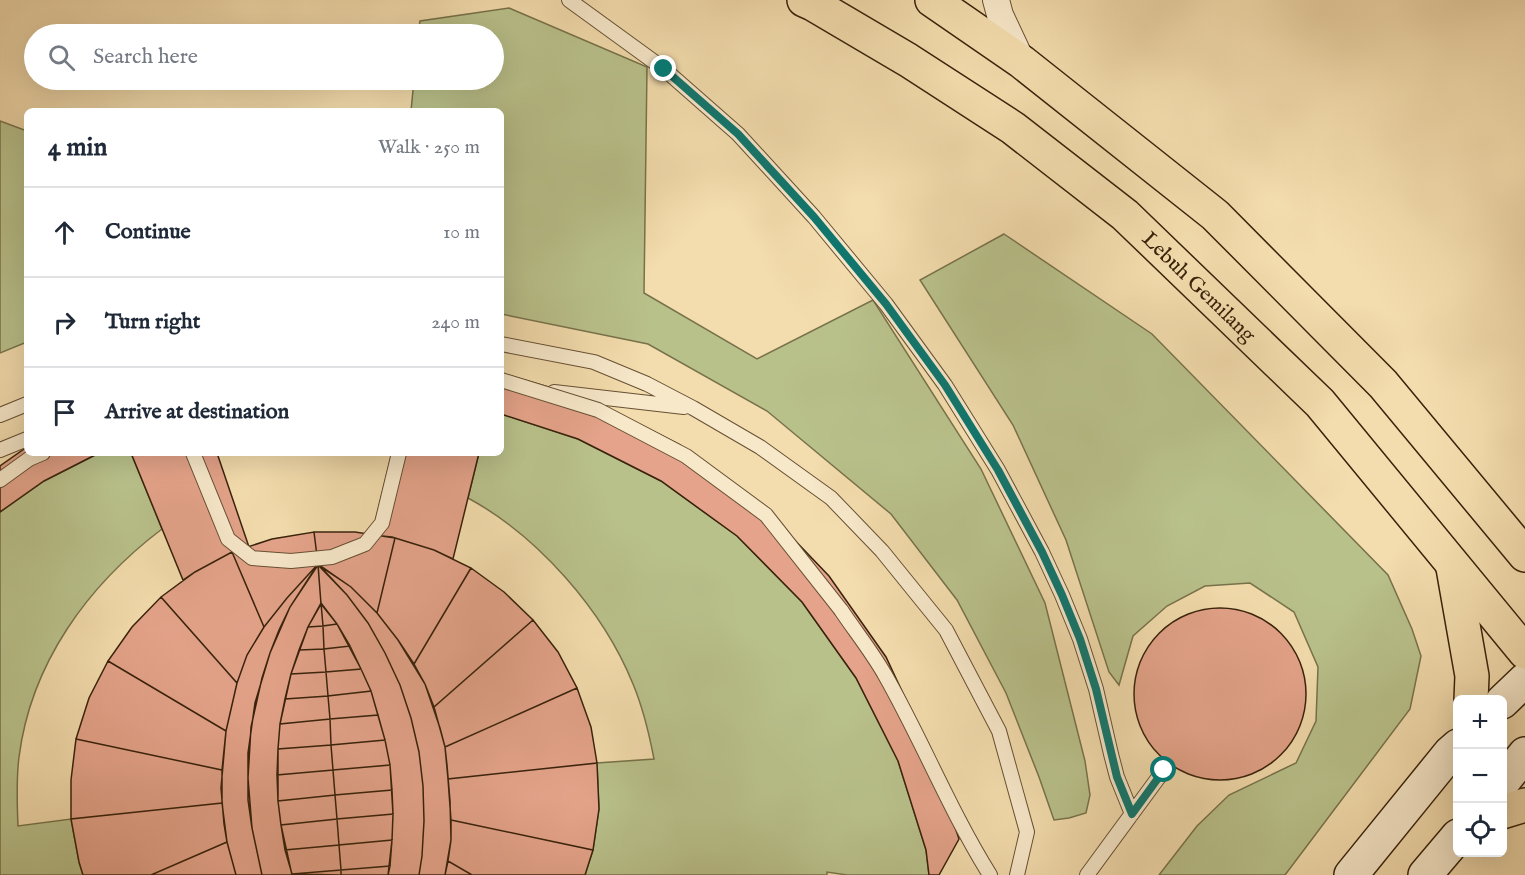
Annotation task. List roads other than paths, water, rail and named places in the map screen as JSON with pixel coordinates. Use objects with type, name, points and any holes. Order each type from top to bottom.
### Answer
[{"type":"main road","name":"Lebuh Gemilang","points":[[804,0],[908,60],[1013,128],[1125,215],[1320,403],[1525,652]]},
{"type":"main road","points":[[932,0],[1022,62],[1215,214],[1383,384],[1525,555]]},
{"type":"main road","points":[[1498,521],[1525,539]]},
{"type":"main road","points":[[1452,563],[1472,676],[1471,695]]},
{"type":"main road","points":[[1507,811],[1525,805]]},
{"type":"street","points":[[996,0],[1000,15],[1022,62]]},
{"type":"street","points":[[1507,698],[1525,680]]},
{"type":"street","points":[[1351,875],[1455,749]]},
{"type":"street","points":[[1507,778],[1525,754]]},
{"type":"street","points":[[1425,875],[1453,842]]},
{"type":"lane","points":[[569,0],[664,69],[738,134],[814,217],[886,304],[945,385],[998,470],[1062,595],[1080,639],[1096,689],[1117,777],[1132,814]]},
{"type":"lane","points":[[504,345],[594,362],[647,384],[760,447],[831,498],[882,551],[946,630],[999,731],[1027,832],[1017,875]]},
{"type":"lane","points":[[504,381],[598,410],[686,456],[766,515],[841,610],[884,673],[974,850],[990,875]]},
{"type":"lane","points":[[504,385],[693,408]]},
{"type":"lane","points":[[0,415],[24,405]]},
{"type":"lane","points":[[0,450],[24,440]]},
{"type":"lane","points":[[0,480],[36,456]]},
{"type":"lane","points":[[194,456],[228,539],[252,558],[291,561],[332,557],[365,544],[382,523],[398,456]]},
{"type":"lane","points":[[1087,875],[1164,770]]}]
